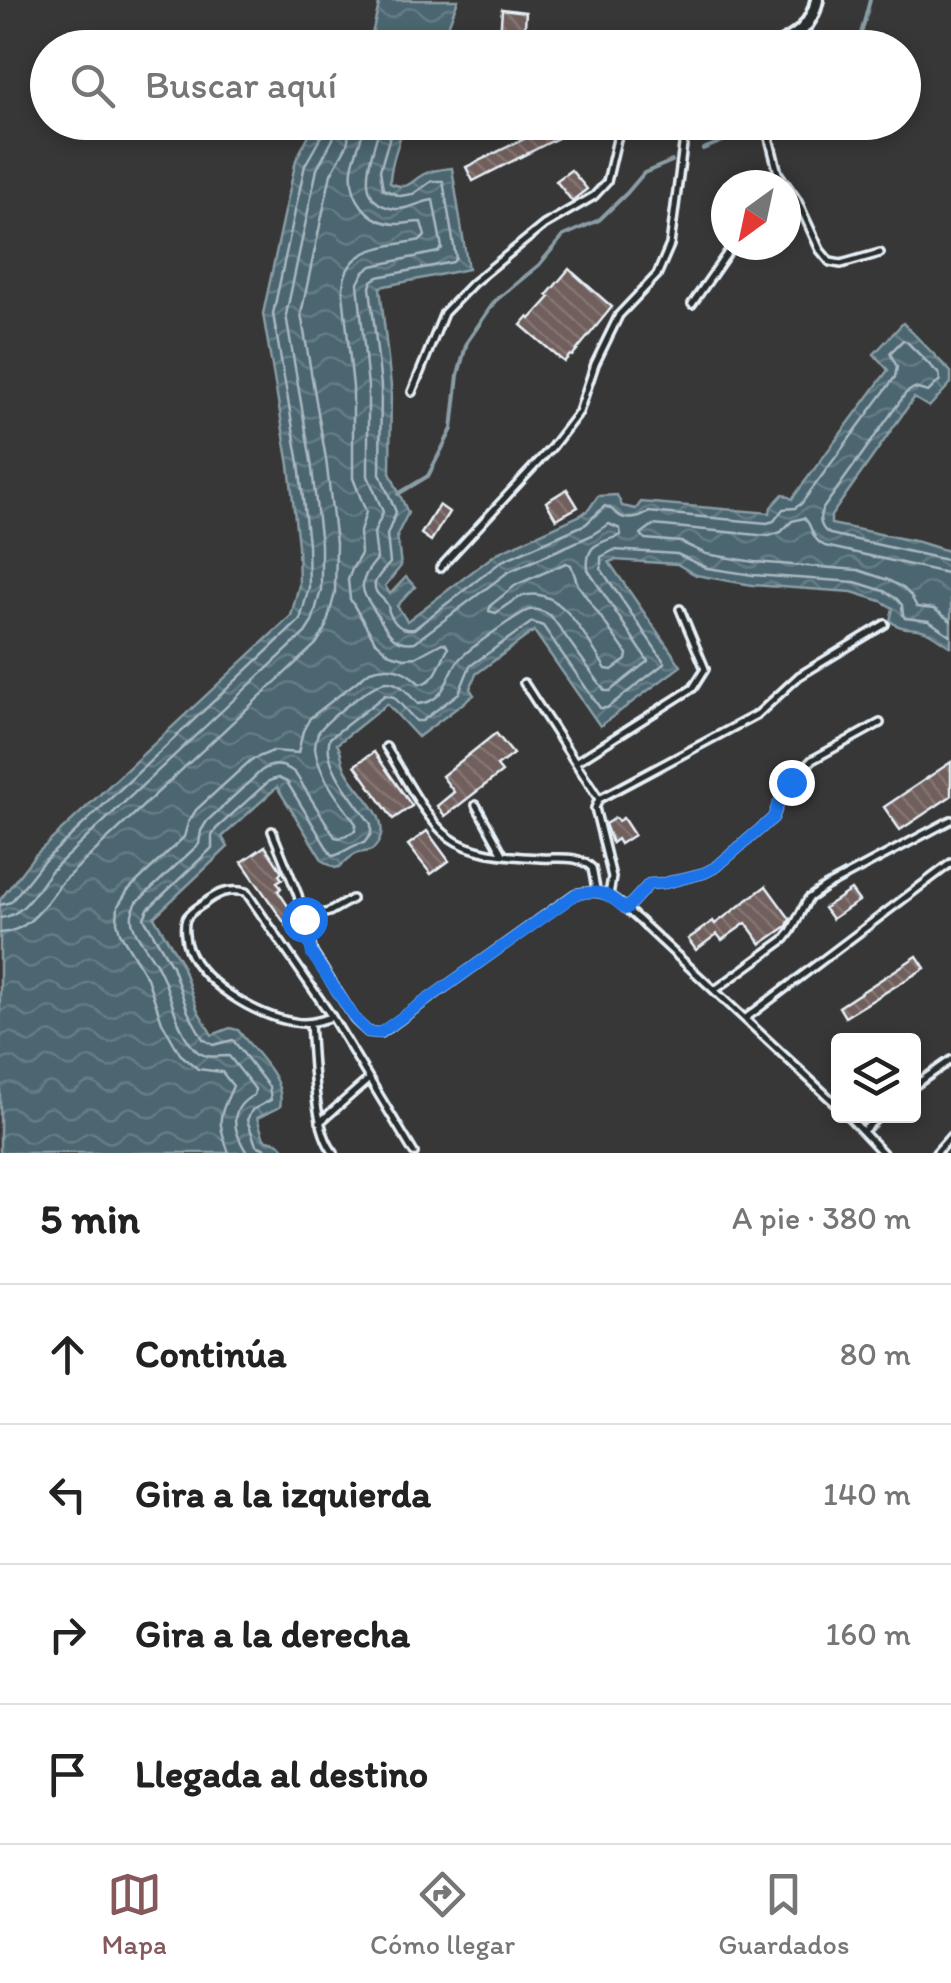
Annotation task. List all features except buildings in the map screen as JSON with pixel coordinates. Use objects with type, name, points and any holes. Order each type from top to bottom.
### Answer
[{"type":"street","points":[[804,30],[817,0]]},
{"type":"lane","points":[[412,392],[444,313],[473,283],[544,225],[594,196],[608,182],[618,140]]},
{"type":"lane","points":[[440,568],[580,412],[595,364],[619,315],[657,275],[670,245],[684,140]]},
{"type":"lane","points":[[769,140],[777,170]]},
{"type":"lane","points":[[801,210],[830,262],[841,264],[880,253]]},
{"type":"lane","points":[[692,304],[722,260]]},
{"type":"lane","points":[[576,762],[693,688],[699,680],[705,669],[680,609]]},
{"type":"lane","points":[[608,894],[612,877],[595,808],[599,798],[758,714],[798,676],[885,624]]},
{"type":"lane","points":[[524,684],[599,798]]},
{"type":"lane","points":[[626,909],[649,884],[678,880],[716,867],[773,818],[791,782],[812,760],[880,723]]},
{"type":"lane","points":[[386,746],[436,826],[452,840],[474,850],[578,858],[592,868],[596,890]]},
{"type":"lane","points":[[476,805],[503,854]]},
{"type":"lane","points":[[715,990],[784,939],[808,899],[825,886],[951,820]]},
{"type":"lane","points":[[272,831],[298,895],[312,954],[368,1032],[380,1033],[576,894],[596,890],[608,894],[626,909],[831,1099]]},
{"type":"lane","points":[[746,1018],[951,863]]},
{"type":"lane","points":[[332,1017],[310,1024],[290,1022],[230,995],[196,964],[184,929],[187,916],[215,894],[234,889],[246,892],[332,1017],[414,1153]]},
{"type":"lane","points":[[304,919],[329,912],[352,899]]},
{"type":"lane","points":[[310,1024],[320,1122],[327,1145],[334,1153]]},
{"type":"lane","points":[[921,1081],[951,1060]]},
{"type":"lane","points":[[320,1122],[369,1079]]},
{"type":"lane","points":[[856,1123],[883,1153]]},
{"type":"lane","points":[[864,1130],[872,1123]]},
{"type":"lane","points":[[936,1153],[951,1136]]},
{"type":"water","points":[[380,0],[458,0],[447,30],[373,30]]},
{"type":"water","points":[[306,140],[399,140],[390,183],[405,186],[427,173],[452,168],[468,269],[380,287],[391,386],[390,473],[408,513],[397,535],[401,566],[385,586],[390,594],[406,577],[415,587],[397,606],[407,621],[497,553],[581,515],[598,496],[617,495],[622,506],[636,509],[641,502],[770,513],[783,494],[792,499],[888,370],[874,354],[903,323],[951,372],[951,383],[929,407],[914,398],[831,516],[831,524],[951,552],[951,647],[925,631],[894,624],[890,621],[893,608],[852,592],[752,585],[696,575],[677,564],[609,562],[681,666],[600,726],[534,631],[476,674],[470,689],[474,695],[418,737],[387,704],[337,744],[348,775],[381,823],[374,848],[356,854],[339,867],[323,861],[277,787],[222,837],[228,847],[154,917],[181,962],[197,1009],[212,1035],[230,1028],[238,1030],[274,1076],[281,1096],[280,1107],[257,1118],[264,1139],[279,1143],[288,1153],[0,1153],[0,900],[34,856],[291,616],[299,585],[298,545],[289,465],[263,314],[296,160]]},
{"type":"waterway","points":[[862,30],[870,0]]},
{"type":"waterway","points":[[703,149],[726,140]]},
{"type":"waterway","points":[[398,494],[428,476],[452,429],[458,375],[467,342],[495,301],[539,265],[563,236],[599,220],[644,173],[672,161]]},
{"type":"route","points":[[304,919],[312,954],[356,1020],[368,1032],[380,1033],[576,894],[596,890],[608,894],[626,909],[649,884],[716,867],[773,818],[791,782]]}]
